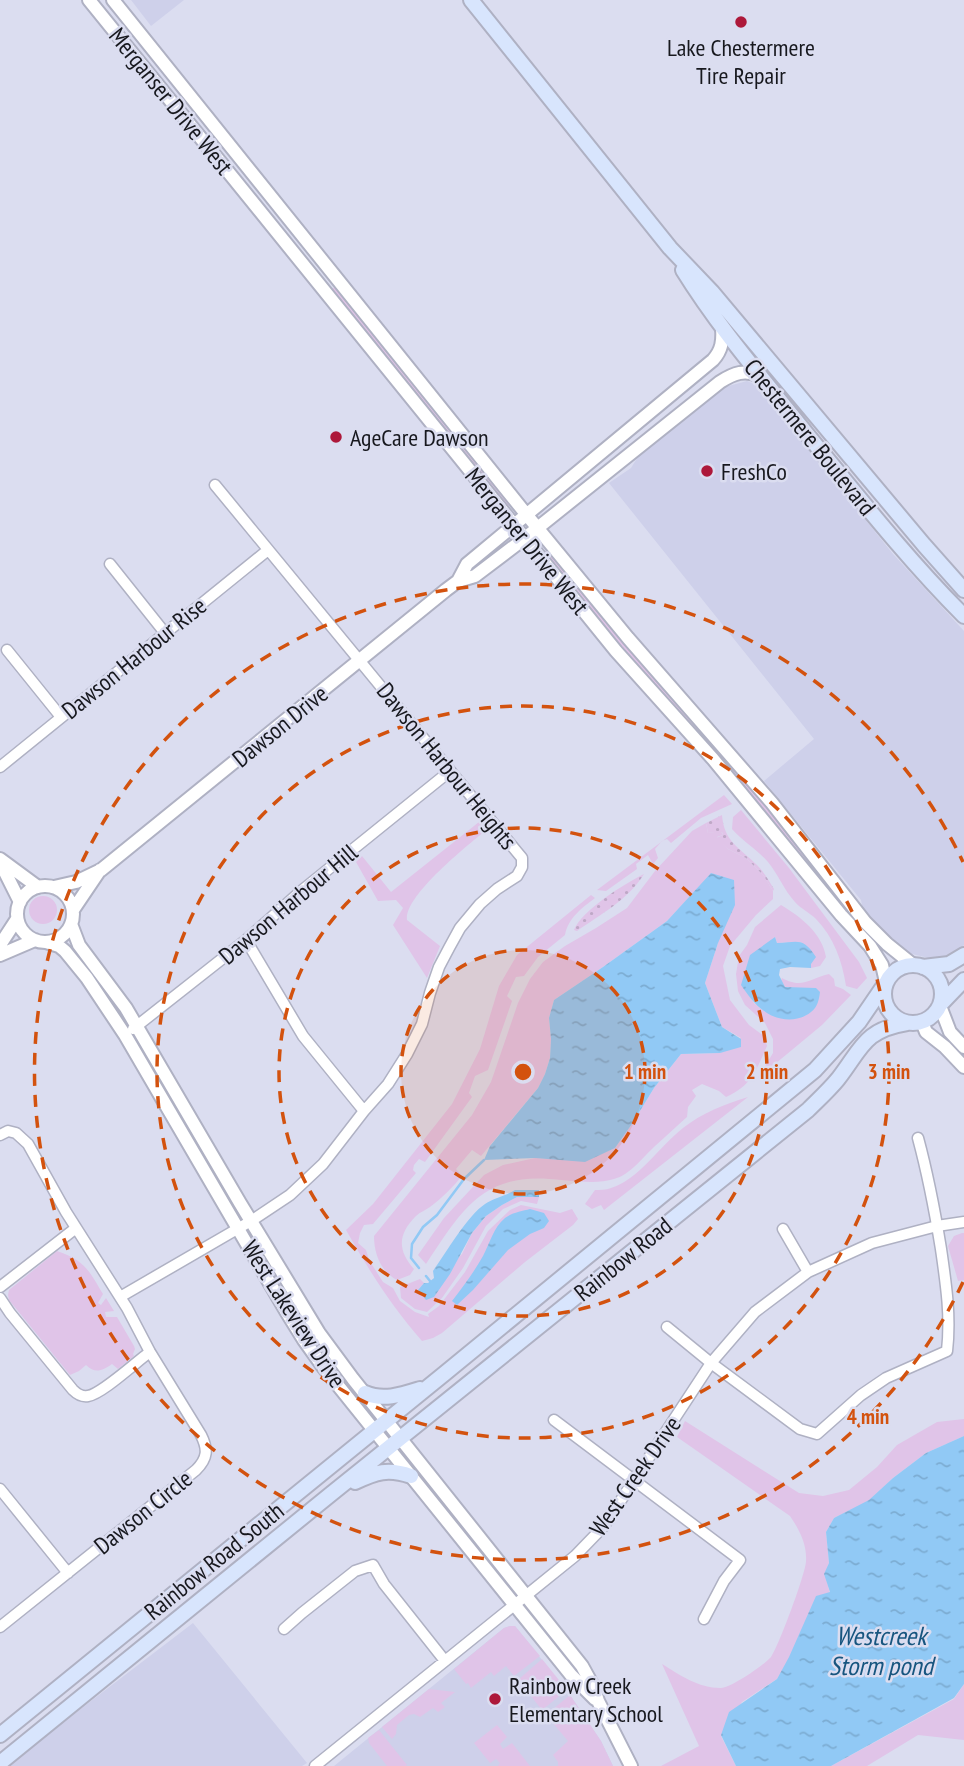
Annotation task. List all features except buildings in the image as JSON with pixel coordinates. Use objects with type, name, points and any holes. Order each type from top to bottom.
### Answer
[{"type":"main road","name":"Chestermere Boulevard","points":[[471,0],[670,248],[712,292],[964,590]]},
{"type":"main road","name":"Chestermere Boulevard","points":[[670,248],[722,327],[760,376],[905,552],[964,616]]},
{"type":"main road","points":[[964,956],[949,964],[897,969],[885,983],[883,998],[894,1017],[914,1023],[934,1014],[964,980]]},
{"type":"main road","points":[[918,966],[937,977],[942,994],[940,1005]]},
{"type":"main road","name":"Rainbow Road","points":[[428,1387],[815,1070],[859,1022],[885,983]]},
{"type":"main road","name":"Rainbow Road","points":[[331,1493],[807,1110],[836,1082],[871,1036],[883,1028],[914,1023]]},
{"type":"main road","points":[[365,1393],[376,1397],[391,1397],[428,1387]]},
{"type":"main road","name":"Rainbow Road South","points":[[0,1735],[428,1387]]},
{"type":"main road","points":[[331,1493],[370,1475],[386,1471],[411,1476]]},
{"type":"main road","name":"Rainbow Road South","points":[[0,1763],[331,1493]]},
{"type":"street","name":"Merganser Drive West","points":[[89,0],[616,651],[713,759],[841,915],[870,946],[882,965],[885,983]]},
{"type":"street","name":"Merganser Drive West","points":[[113,0],[628,638],[772,803],[865,922],[883,941],[918,966]]},
{"type":"street","name":"Dawson Drive","points":[[458,581],[467,564],[713,360],[722,346],[722,327]]},
{"type":"street","name":"Dawson Drive","points":[[54,887],[76,882],[101,870],[458,581],[475,576],[727,378],[742,372],[752,372],[760,376]]},
{"type":"street","points":[[603,450],[615,466]]},
{"type":"street","name":"Dawson Harbour Heights","points":[[215,485],[522,858],[522,867],[517,876],[480,904],[460,928],[439,967],[422,1024],[388,1084],[337,1148],[309,1178],[290,1195],[239,1228]]},
{"type":"street","name":"Dawson Harbour Rise","points":[[0,767],[268,550]]},
{"type":"street","points":[[110,564],[166,633]]},
{"type":"street","points":[[7,650],[61,717]]},
{"type":"street","name":"Dawson Harbour Hill","points":[[125,1035],[246,940],[300,892],[450,771]]},
{"type":"street","points":[[0,860],[38,887]]},
{"type":"street","points":[[0,860],[20,902]]},
{"type":"street","name":"Dawson Drive","points":[[73,910],[101,870]]},
{"type":"street","points":[[0,955],[61,937],[71,924],[73,910],[66,896],[54,887],[38,887],[24,895],[17,910],[17,919],[24,933],[41,941]]},
{"type":"street","points":[[0,946],[17,919]]},
{"type":"street","name":"West Lakeview Drive","points":[[71,924],[79,944],[114,990],[319,1333],[582,1666],[631,1766]]},
{"type":"street","points":[[246,940],[303,1036],[364,1111]]},
{"type":"street","name":"West Lakeview Drive","points":[[41,941],[59,946],[101,998],[304,1340],[571,1675],[598,1701]]},
{"type":"street","points":[[940,1005],[953,1038],[964,1047]]},
{"type":"street","points":[[914,1023],[945,1047],[964,1067]]},
{"type":"street","name":"Dawson Circle","points":[[0,1135],[8,1131],[16,1133],[28,1144],[127,1308],[207,1449],[205,1458],[196,1470],[0,1627]]},
{"type":"street","points":[[667,1326],[711,1363],[800,1429],[817,1434],[861,1395],[886,1378],[947,1351],[950,1326],[947,1290],[927,1172],[918,1138]]},
{"type":"street","name":"West Creek Drive","points":[[315,1766],[575,1556],[604,1526],[711,1363],[755,1312],[808,1272],[872,1243],[937,1226],[964,1222]]},
{"type":"street","points":[[0,1287],[76,1227]]},
{"type":"street","points":[[120,1297],[239,1228]]},
{"type":"street","points":[[783,1229],[808,1272]]},
{"type":"street","points":[[0,1298],[72,1390],[79,1395],[89,1396],[99,1391],[150,1352]]},
{"type":"street","points":[[554,1420],[740,1560],[724,1581],[704,1619]]},
{"type":"street","points":[[0,1489],[68,1573]]},
{"type":"street","points":[[284,1629],[355,1571],[373,1565],[384,1584],[445,1661]]},
{"type":"shaded area","points":[[131,0],[184,0],[151,26]]},
{"type":"shaded area","points":[[335,287],[511,504],[508,506],[332,289]]},
{"type":"shaded area","points":[[747,381],[757,385],[893,554],[964,631],[964,945],[956,953],[942,958],[933,959],[908,953],[864,916],[861,900],[764,781],[814,739],[609,483],[631,468],[641,452],[721,388]]},
{"type":"shaded area","points":[[548,549],[822,874],[818,877],[739,779],[620,644],[545,552]]},
{"type":"shaded area","points":[[724,795],[732,804],[701,818],[671,843],[667,839],[663,841]]},
{"type":"shaded area","points":[[741,810],[789,868],[859,962],[867,978],[857,989],[846,986],[836,950],[822,926],[795,902],[764,857],[732,829],[733,817]]},
{"type":"shaded area","points":[[722,815],[729,838],[762,871],[773,891],[764,876],[746,858],[728,849],[716,838],[723,835],[722,832],[708,833],[706,823]]},
{"type":"shaded area","points":[[479,822],[485,831],[438,872],[415,898],[409,910],[407,920],[440,946],[427,978],[393,925],[403,908],[396,900],[378,901],[356,862],[362,856],[391,892]]},
{"type":"shaded area","points":[[706,823],[708,833],[721,831],[723,835],[717,837],[728,849],[746,858],[764,876],[773,891],[773,899],[730,946],[723,966],[730,1000],[749,1025],[764,1036],[767,1046],[748,1082],[726,1097],[702,1084],[692,1090],[696,1096],[688,1107],[687,1117],[620,1177],[599,1182],[526,1179],[506,1183],[489,1190],[462,1213],[426,1264],[418,1255],[444,1218],[484,1175],[503,1165],[535,1158],[585,1161],[615,1148],[654,1088],[681,1054],[720,1053],[741,1038],[722,1027],[705,983],[718,943],[711,874],[667,921],[554,1000],[549,1018],[550,1058],[538,1088],[481,1156],[472,1150],[456,1169],[462,1176],[451,1188],[410,1223],[403,1236],[402,1249],[414,1269],[410,1275],[397,1280],[391,1277],[380,1262],[374,1236],[472,1115],[491,1082],[518,1003],[530,979],[543,962],[627,908],[655,871],[692,831]]},
{"type":"shaded area","points":[[661,842],[655,849],[658,858],[653,864],[648,855],[636,864],[637,869],[606,891],[597,890]]},
{"type":"shaded area","points":[[644,874],[614,906],[577,931],[574,930],[594,906]]},
{"type":"shaded area","points":[[591,895],[595,898],[572,918],[565,935],[538,957],[524,976],[516,977],[507,996],[512,1001],[488,1070],[475,1076],[469,1093],[472,1097],[425,1162],[419,1159],[414,1165],[413,1170],[416,1173],[373,1224],[364,1225],[358,1243],[366,1250],[383,1282],[393,1288],[400,1301],[415,1312],[429,1317],[428,1314],[439,1306],[465,1272],[488,1231],[510,1210],[521,1205],[560,1213],[572,1209],[578,1219],[442,1333],[422,1341],[381,1287],[346,1230],[373,1204],[452,1104],[480,1049],[499,986],[517,955]]},
{"type":"shaded area","points":[[43,896],[53,900],[57,910],[53,920],[43,924],[33,920],[29,910],[33,900]]},
{"type":"shaded area","points":[[781,905],[803,920],[815,933],[826,957],[820,966],[811,968],[801,942],[777,943],[775,937],[745,974],[742,985],[754,1003],[765,1012],[798,989],[785,987],[782,978],[800,983],[829,974],[834,979],[835,986],[851,995],[822,1025],[758,1078],[773,1053],[773,1039],[765,1023],[745,1005],[738,991],[736,974],[739,956],[755,927]]},
{"type":"shaded area","points":[[748,1097],[604,1210],[601,1205],[592,1209],[585,1204],[595,1190],[609,1189],[630,1178],[690,1123]]},
{"type":"shaded area","points":[[517,1197],[539,1197],[537,1204],[521,1201],[503,1209],[486,1226],[463,1268],[442,1298],[427,1312],[415,1309],[401,1298],[400,1287],[420,1279],[424,1283],[418,1290],[421,1296],[462,1254],[472,1233],[486,1216]]},
{"type":"shaded area","points":[[962,1233],[964,1280],[958,1281],[948,1246],[954,1236]]},
{"type":"shaded area","points":[[57,1251],[74,1258],[89,1272],[103,1294],[98,1303],[101,1305],[106,1298],[114,1311],[105,1312],[106,1317],[117,1317],[134,1346],[134,1356],[118,1369],[112,1364],[102,1370],[86,1365],[70,1375],[9,1300],[9,1290]]},
{"type":"shaded area","points":[[964,1419],[964,1436],[926,1453],[893,1478],[869,1501],[834,1518],[826,1532],[829,1563],[825,1575],[830,1593],[777,1679],[742,1702],[721,1736],[736,1766],[661,1766],[699,1746],[662,1664],[697,1683],[721,1688],[755,1670],[775,1651],[797,1594],[806,1561],[802,1537],[790,1516],[677,1437],[685,1421],[799,1493],[823,1496],[849,1490],[877,1467],[897,1445],[937,1422]]},
{"type":"shaded area","points":[[193,1623],[307,1763],[302,1766],[6,1766]]},
{"type":"shaded area","points":[[510,1626],[515,1626],[540,1656],[514,1676],[506,1666],[494,1676],[491,1672],[471,1688],[454,1669]]},
{"type":"shaded area","name":"Rainbow Creek Elementary School","points":[[515,1626],[570,1695],[601,1741],[613,1766],[334,1766],[504,1628]]},
{"type":"shaded area","points":[[542,1659],[567,1690],[542,1710],[518,1680]]},
{"type":"shaded area","points":[[964,1684],[964,1740],[918,1735],[867,1766],[831,1766],[954,1699]]},
{"type":"shaded area","points":[[429,1689],[455,1692],[441,1703],[445,1707],[438,1712],[433,1708],[420,1717],[409,1715],[397,1725],[392,1739],[382,1727]]},
{"type":"shaded area","points":[[570,1695],[601,1741],[613,1766],[558,1766],[553,1755],[568,1741],[546,1715]]},
{"type":"shaded area","points":[[497,1725],[507,1737],[500,1744],[503,1749],[512,1743],[530,1766],[498,1766],[500,1763],[496,1759],[490,1763],[474,1743]]},
{"type":"shaded area","points":[[379,1730],[407,1765],[387,1766],[369,1743],[368,1738]]},
{"type":"water","points":[[711,873],[734,880],[735,905],[718,943],[705,983],[722,1027],[741,1039],[741,1047],[720,1053],[681,1054],[654,1088],[615,1148],[585,1162],[535,1158],[484,1160],[490,1146],[538,1088],[545,1074],[550,1058],[549,1018],[554,1000],[667,921]]},
{"type":"water","points":[[775,937],[777,943],[800,942],[808,946],[816,957],[811,968],[780,969],[779,975],[785,987],[816,988],[820,992],[818,1003],[806,1016],[781,1019],[769,1014],[754,1002],[741,985],[750,955]]},
{"type":"water","points":[[515,1190],[539,1190],[539,1197],[517,1197],[486,1216],[472,1233],[434,1297],[426,1300],[418,1290],[434,1278],[433,1271],[464,1226],[485,1204]]},
{"type":"water","points":[[530,1209],[544,1213],[549,1221],[544,1228],[530,1234],[508,1250],[457,1305],[452,1301],[480,1262],[501,1222],[510,1215]]},
{"type":"water","name":"Westcreek Storm pond","points":[[964,1436],[964,1684],[954,1698],[831,1766],[736,1766],[721,1735],[729,1712],[777,1679],[816,1596],[830,1592],[824,1574],[829,1563],[826,1532],[834,1518],[869,1500],[926,1453]]},
{"type":"waterway","points":[[419,1268],[411,1258],[412,1244],[464,1179],[484,1160]]},
{"type":"waterway","points":[[426,1276],[430,1281]]},
{"type":"place","name":"Lake Chestermere Tire Repair","points":[[741,22]]},
{"type":"place","name":"AgeCare Dawson","points":[[336,437]]},
{"type":"place","name":"FreshCo","points":[[707,471]]},
{"type":"place","name":"Rainbow Creek Elementary School","points":[[495,1699]]}]
